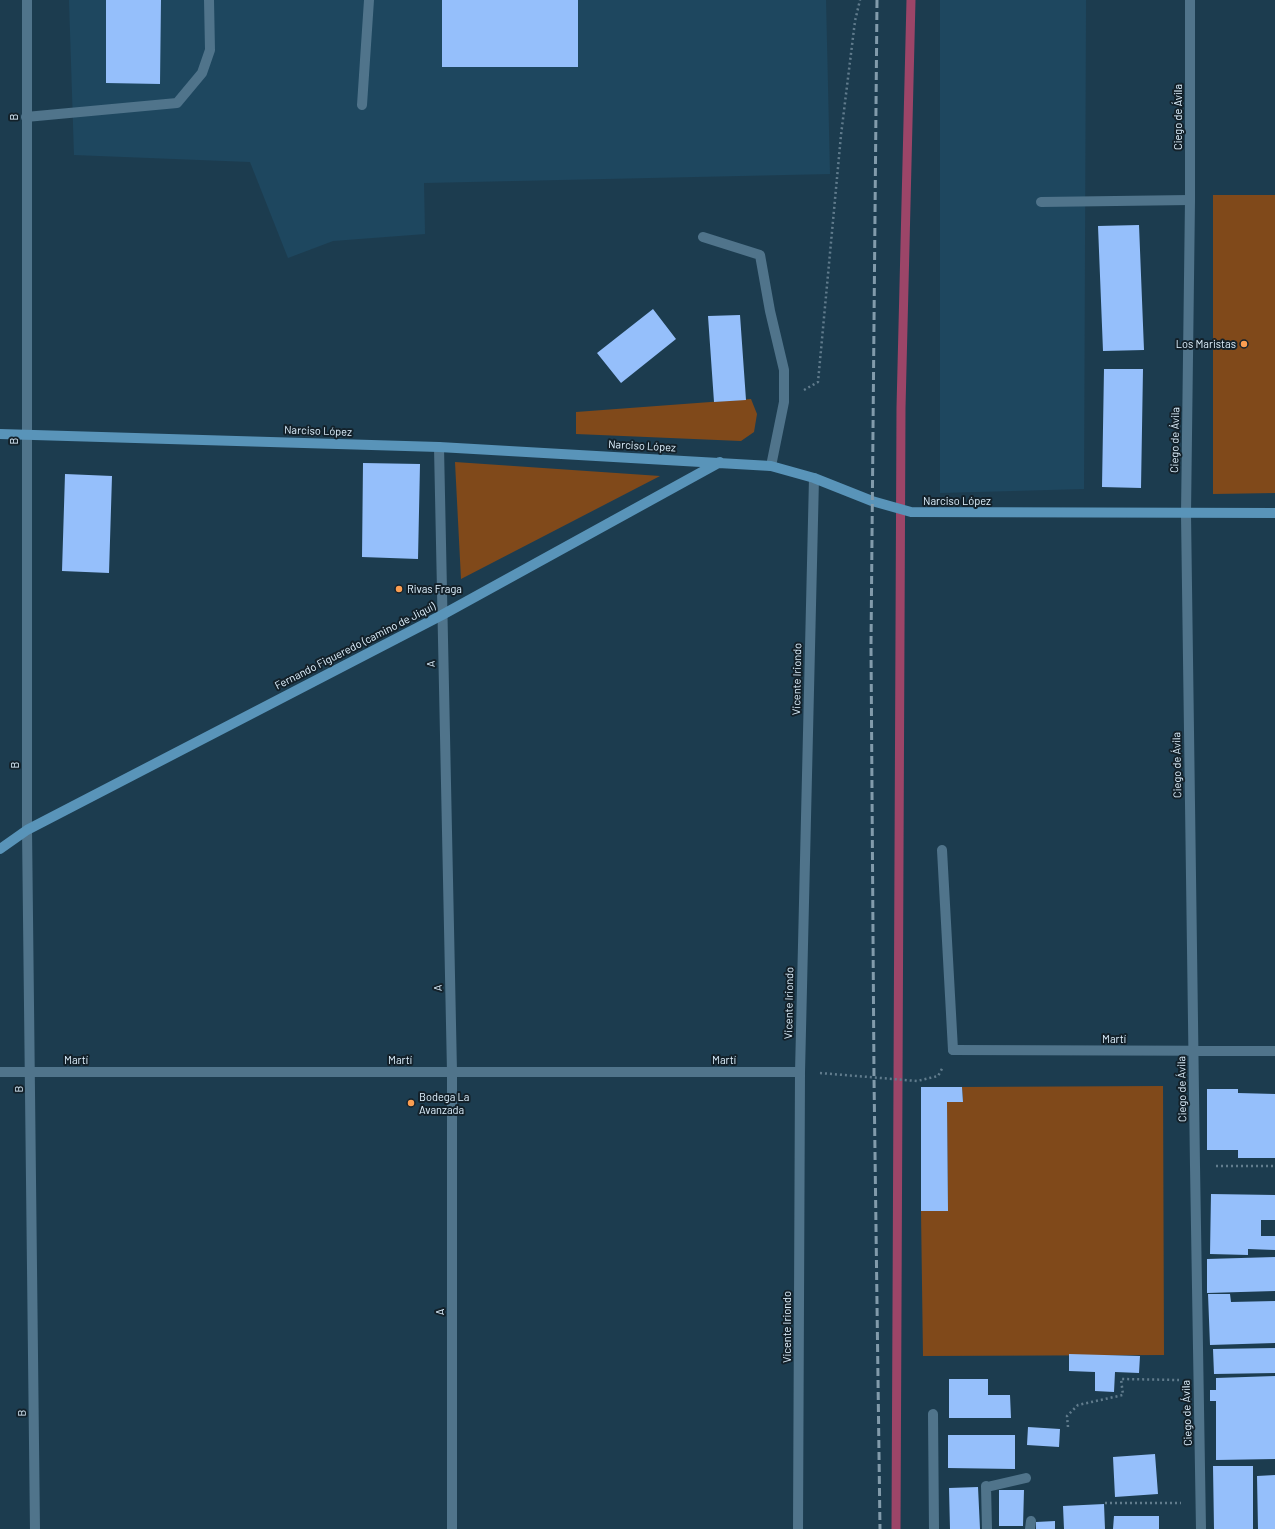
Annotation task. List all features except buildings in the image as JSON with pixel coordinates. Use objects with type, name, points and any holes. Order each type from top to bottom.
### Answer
[{"type":"street","name":"B","points":[[27,0],[27,830],[35,1529]]},
{"type":"street","points":[[26,117],[177,103],[202,73],[210,50],[210,0]]},
{"type":"street","points":[[362,105],[369,0]]},
{"type":"street","name":"Ciego de Ávila","points":[[1190,0],[1190,200],[1186,514],[1201,1529]]},
{"type":"street","points":[[1041,202],[1190,200]]},
{"type":"street","points":[[703,237],[760,255],[770,311],[784,370],[784,402],[771,466]]},
{"type":"street","name":"Narciso López","points":[[0,434],[439,447],[771,466],[814,478],[890,507],[912,512],[1186,514],[1275,513]]},
{"type":"street","name":"A","points":[[439,447],[452,1072],[452,1529]]},
{"type":"street","name":"Fernando Figueredo (camino de Jiquí)","points":[[0,849],[27,830],[442,615],[720,462]]},
{"type":"street","name":"Vicente Iriondo","points":[[798,1529],[800,1072],[814,478]]},
{"type":"street","points":[[942,850],[953,1050]]},
{"type":"street","name":"Martí","points":[[953,1050],[1275,1051]]},
{"type":"street","name":"Martí","points":[[0,1072],[800,1072]]},
{"type":"street","points":[[933,1414],[934,1529]]},
{"type":"street","points":[[986,1529],[986,1486],[1026,1478]]},
{"type":"path","points":[[784,402],[818,382],[841,135],[854,21],[860,0]]},
{"type":"path","points":[[800,1072],[917,1080],[938,1076],[953,1050]]},
{"type":"path","points":[[1195,1166],[1275,1166]]},
{"type":"path","points":[[1068,1428],[1067,1416],[1078,1405],[1123,1395],[1121,1379],[1198,1381]]},
{"type":"path","points":[[1105,1504],[1201,1503]]},
{"type":"shaded area","points":[[69,0],[826,0],[830,174],[424,183],[425,234],[333,241],[288,258],[250,162],[74,155]]},
{"type":"shaded area","points":[[940,0],[1086,0],[1084,489],[940,493]]},
{"type":"shaded area","name":"Los Maristas","points":[[1213,195],[1275,195],[1275,493],[1213,494]]},
{"type":"shaded area","points":[[751,399],[757,414],[754,432],[741,441],[576,434],[576,412]]},
{"type":"shaded area","points":[[455,462],[660,476],[461,579]]},
{"type":"shaded area","points":[[1163,1086],[1164,1355],[923,1356],[921,1211],[948,1211],[947,1102],[963,1102],[962,1087]]},
{"type":"waterway","points":[[896,1529],[901,408],[911,0]]},
{"type":"railway","points":[[877,0],[871,646],[874,1077],[880,1529]]},
{"type":"place","name":"Los Maristas","points":[[1244,344]]},
{"type":"place","name":"Rivas Fraga","points":[[399,589]]},
{"type":"place","name":"Bodega La Avanzada","points":[[411,1103]]}]
